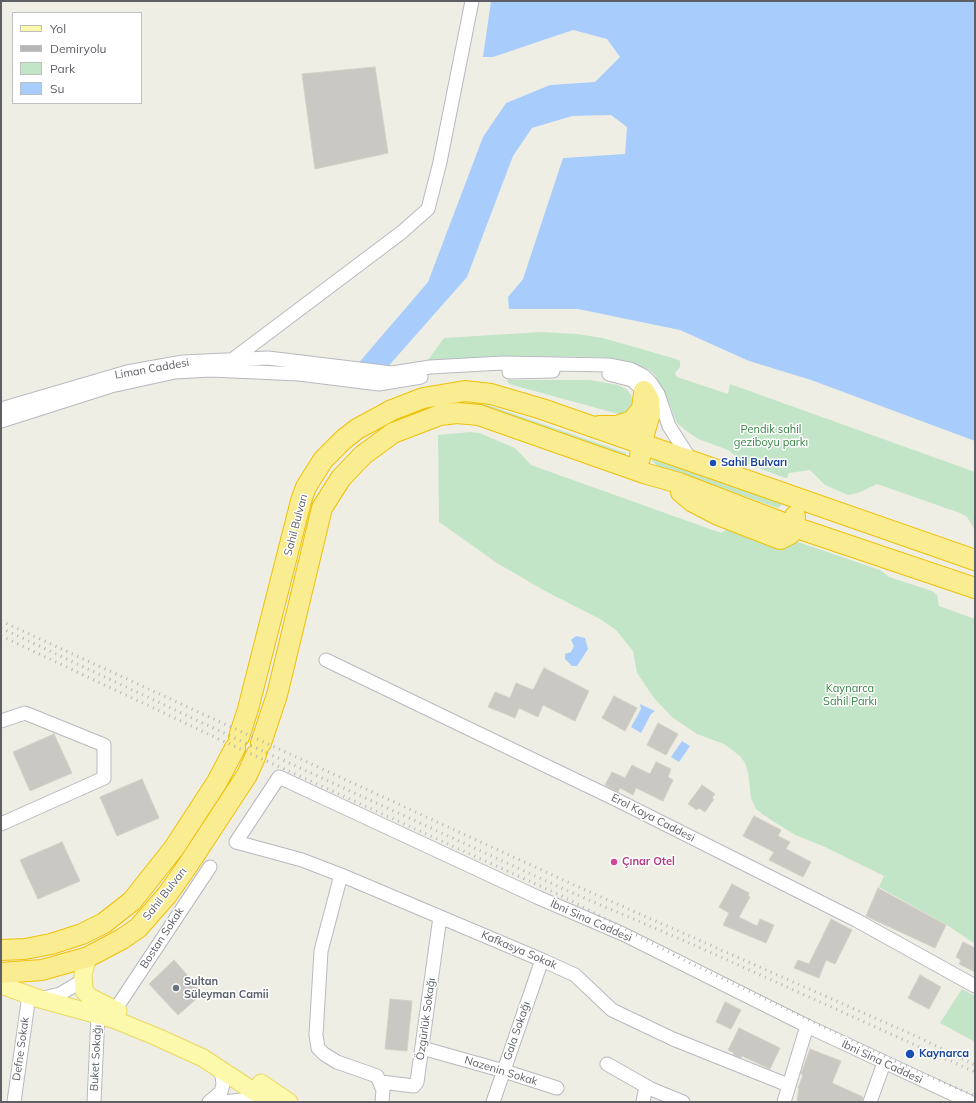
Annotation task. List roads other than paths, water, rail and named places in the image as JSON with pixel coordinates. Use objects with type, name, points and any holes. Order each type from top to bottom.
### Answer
[{"type":"highway","name":"Sahil Bulvarı","points":[[1,950],[25,949],[51,944],[82,934],[104,923],[132,901],[174,848],[217,782],[237,743],[248,710],[301,501],[306,487],[324,460],[343,440],[373,419],[409,403],[441,394],[465,391],[491,394],[591,426],[641,445],[975,560]]},
{"type":"highway","points":[[591,426],[617,426],[632,421],[642,409],[644,402],[644,391]]},
{"type":"highway","points":[[642,472],[640,460],[641,445],[650,413],[649,400],[644,391]]},
{"type":"highway","name":"Sahil Bulvarı","points":[[1,973],[42,970],[88,957],[122,939],[138,928],[153,913],[172,889],[221,816],[246,775],[259,749],[277,695],[322,508],[341,478],[350,467],[378,443],[393,433],[426,419],[440,415],[468,413],[479,415],[662,478],[693,502],[718,515],[780,539],[790,534],[794,526]]},
{"type":"highway","points":[[797,499],[794,526],[975,588]]},
{"type":"main road","points":[[88,957],[82,981],[84,991],[90,997],[115,1010],[204,1047],[289,1102]]},
{"type":"main road","points":[[1,985],[35,997],[98,1014],[157,1037],[217,1066],[270,1102]]},
{"type":"street","points":[[232,360],[402,232],[428,209],[440,162],[472,1]]},
{"type":"street","name":"Liman Caddesi","points":[[1,409],[86,383],[145,368],[183,362],[268,358],[330,372]]},
{"type":"street","points":[[374,378],[392,373],[437,367],[533,362],[610,365],[630,369],[644,376],[654,388],[658,394],[668,426],[693,463]]},
{"type":"street","name":"Liman Caddesi","points":[[1,421],[111,386],[175,372],[211,370],[299,374],[330,372]]},
{"type":"street","points":[[330,372],[374,378],[386,384],[425,376],[446,374],[558,371],[594,373],[624,377],[632,380],[644,391]]},
{"type":"street","name":"Erol Kaya Caddesi","points":[[326,660],[615,799],[856,920],[975,986]]},
{"type":"street","points":[[1,721],[25,713],[104,745],[104,778],[1,824]]},
{"type":"street","name":"İbni Sina Caddesi","points":[[236,842],[279,777],[537,897],[623,934],[807,1026],[970,1102]]},
{"type":"street","name":"Kafkasya Sokak","points":[[236,842],[302,860],[341,875],[542,960],[575,975],[612,1010],[673,1039],[788,1085]]},
{"type":"street","name":"Bostan Sokak","points":[[115,1010],[210,867]]},
{"type":"street","points":[[341,875],[321,951],[316,1035],[318,1048],[324,1054],[337,1062],[377,1076],[381,1082],[383,1090],[382,1102]]},
{"type":"street","name":"Özgürlük Sokağı","points":[[381,1082],[414,1086],[417,1082],[440,917]]},
{"type":"street","name":"Gala Sokağı","points":[[493,1102],[542,960]]},
{"type":"street","points":[[35,997],[60,994],[82,981]]},
{"type":"street","name":"Defne Sokak","points":[[14,1102],[35,997]]},
{"type":"street","name":"Buket Sokağı","points":[[94,1102],[98,1014]]},
{"type":"street","points":[[784,1102],[807,1026]]},
{"type":"street","name":"Nazenin Sokak","points":[[422,1048],[504,1070],[557,1088]]},
{"type":"street","points":[[870,1102],[884,1063]]},
{"type":"street","points":[[607,1064],[646,1086],[684,1102]]},
{"type":"street","points":[[209,1102],[221,1092],[223,1084],[222,1076],[217,1066]]},
{"type":"street","points":[[643,1102],[646,1086]]},
{"type":"street","points":[[222,1102],[242,1100],[261,1102]]},
{"type":"water","points":[[491,1],[975,1],[975,441],[811,380],[749,361],[680,330],[578,309],[509,309],[508,297],[523,279],[563,158],[625,154],[627,127],[611,115],[572,116],[532,128],[513,156],[467,277],[385,370],[356,366],[428,282],[483,137],[506,103],[550,85],[595,82],[620,57],[607,39],[573,30],[493,57],[483,57]]},
{"type":"water","points":[[576,636],[585,638],[588,649],[577,666],[572,666],[565,659],[565,654],[571,652],[574,646],[571,640]]},
{"type":"water","points":[[640,704],[655,711],[651,714],[641,733],[631,727],[641,709]]},
{"type":"water","points":[[682,741],[690,746],[679,762],[671,757]]},
{"type":"railway","points":[[1,621],[572,884],[920,1038],[975,1065]]},
{"type":"railway","points":[[1,628],[226,734],[568,891],[694,945],[975,1072]]},
{"type":"railway","points":[[1,636],[223,741],[564,897],[684,960],[903,1065],[975,1096]]},
{"type":"place","name":"Sahil Bulvarı","points":[[713,463]]},
{"type":"place","name":"Çınar Otel","points":[[614,862]]},
{"type":"place","name":"Sultan Süleyman Camii","points":[[176,988]]},
{"type":"place","name":"Kaynarca","points":[[910,1054]]},
{"type":"park label","name":"Pendik sahil geziboyu parkı","points":[[771,436]]},
{"type":"park label","name":"Kaynarca Sahil Parkı","points":[[850,695]]}]
